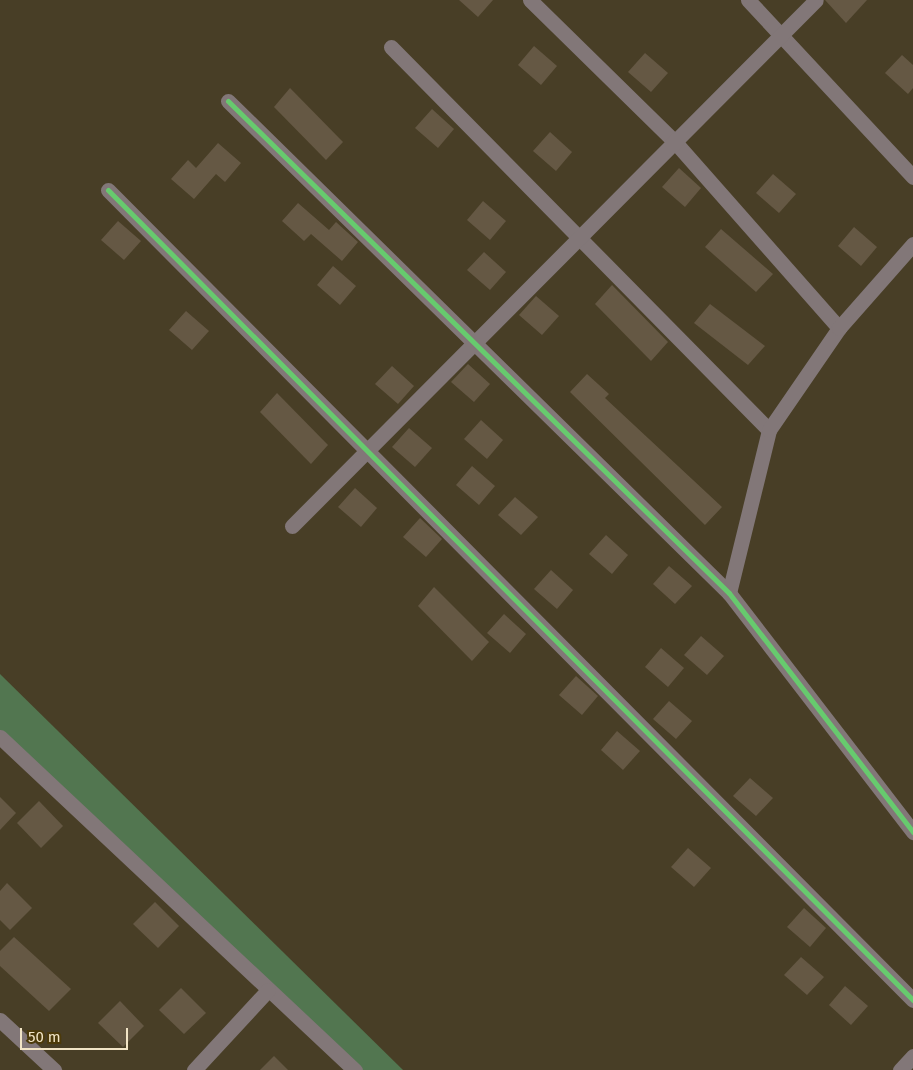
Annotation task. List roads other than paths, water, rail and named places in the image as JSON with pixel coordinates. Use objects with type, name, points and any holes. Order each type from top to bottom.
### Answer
[{"type":"street","points":[[530,0],[675,142],[839,328]]},
{"type":"street","points":[[748,0],[913,177]]},
{"type":"street","points":[[292,526],[476,344],[816,0]]},
{"type":"street","points":[[391,47],[578,240],[769,430]]},
{"type":"street","points":[[228,101],[729,593],[913,832]]},
{"type":"street","points":[[108,190],[913,1000]]},
{"type":"street","points":[[729,593],[769,430],[839,328],[913,244]]},
{"type":"street","points":[[0,737],[355,1070]]},
{"type":"street","points":[[194,1070],[268,990]]},
{"type":"street","points":[[0,1020],[54,1070]]},
{"type":"street","points":[[900,1070],[913,1056]]}]
